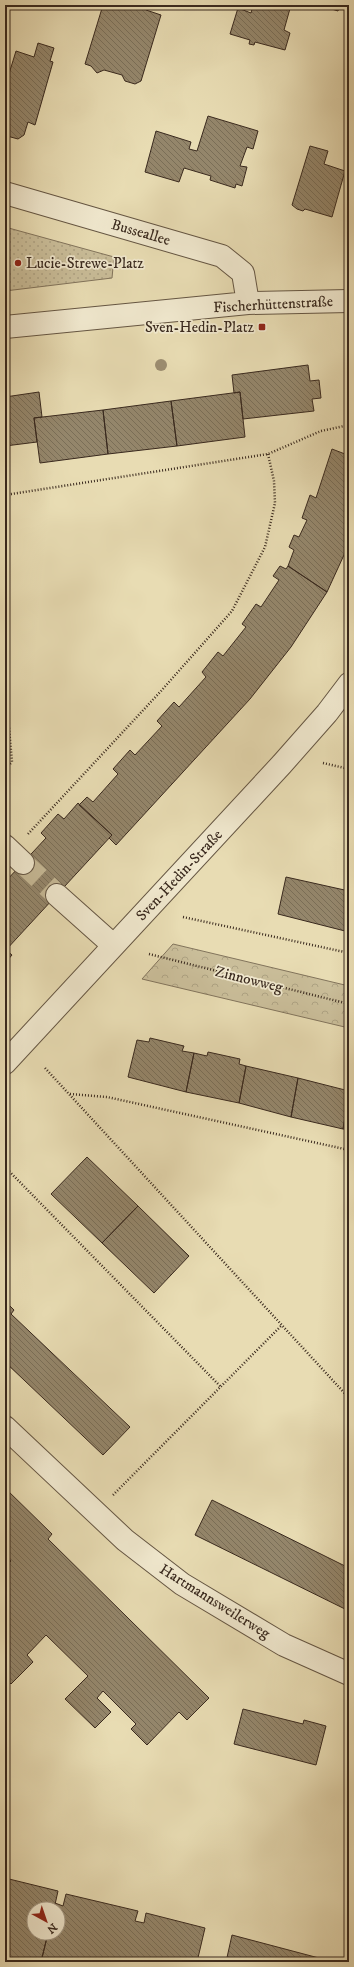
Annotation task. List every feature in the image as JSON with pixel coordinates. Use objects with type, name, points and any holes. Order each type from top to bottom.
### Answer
[{"type":"street","name":"Busseallee","points":[[5,193],[222,256],[243,273],[248,303]]},
{"type":"street","name":"Fischerhüttenstraße","points":[[5,327],[248,303],[349,301]]},
{"type":"street","name":"Sven-Hedin-Straße","points":[[5,1063],[282,764],[327,713],[349,684]]},
{"type":"street","points":[[56,895],[113,945]]},
{"type":"street","name":"Hartmannsweilerweg","points":[[5,1427],[125,1540],[182,1584],[284,1645],[349,1674]]},
{"type":"path","points":[[5,495],[268,454],[321,431],[349,425]]},
{"type":"path","points":[[13,854],[232,611],[265,547],[275,502],[274,481],[268,454]]},
{"type":"path","points":[[5,684],[12,762],[5,769]]},
{"type":"path","points":[[323,763],[349,769]]},
{"type":"path","points":[[183,917],[349,953]]},
{"type":"path","name":"Zinnowweg","points":[[149,954],[349,1004]]},
{"type":"path","points":[[44,1068],[70,1094],[349,1398]]},
{"type":"path","points":[[70,1094],[107,1097],[349,1150]]},
{"type":"path","points":[[5,1167],[221,1387]]},
{"type":"path","points":[[111,1497],[282,1325]]},
{"type":"green space","points":[[5,227],[114,257],[112,278],[5,291]]},
{"type":"green space","points":[[173,944],[349,986],[349,1028],[142,979]]},
{"type":"building","points":[[103,5],[114,5],[123,8],[124,5],[147,5],[146,10],[161,15],[141,81],[135,84],[125,81],[122,75],[104,70],[97,73],[91,66],[85,64]]},
{"type":"building","points":[[253,5],[291,5],[284,30],[290,33],[285,50],[255,42],[254,45],[249,44],[250,40],[230,34],[238,8],[251,13]]},
{"type":"building","points":[[319,5],[340,5],[338,11]]},
{"type":"building","points":[[38,43],[54,48],[50,61],[53,62],[35,125],[28,122],[24,135],[18,139],[7,136],[5,132],[5,77],[8,77],[16,51],[34,57]]},
{"type":"building","points":[[208,116],[258,131],[253,149],[247,147],[240,166],[247,167],[242,186],[236,184],[235,188],[210,180],[211,176],[184,168],[179,182],[145,172],[156,131],[191,142],[189,149],[197,151]]},
{"type":"building","points":[[310,146],[328,151],[324,164],[345,171],[332,217],[305,209],[303,211],[292,205]]},
{"type":"building","points":[[308,365],[310,381],[319,380],[321,398],[312,399],[314,411],[243,419],[240,392],[234,393],[232,375]]},
{"type":"building","points":[[39,392],[42,417],[34,418],[37,442],[5,446],[5,397]]},
{"type":"building","points":[[240,392],[245,437],[177,446],[171,401]]},
{"type":"building","points":[[171,401],[177,446],[108,454],[103,410]]},
{"type":"building","points":[[103,410],[108,454],[40,463],[34,418]]},
{"type":"building","points":[[348,446],[349,544],[327,592],[288,566],[294,550],[289,547],[294,535],[299,537],[307,520],[302,518],[310,495],[316,498],[332,449],[345,454]]},
{"type":"building","points":[[280,566],[286,569],[288,566],[327,592],[291,647],[250,699],[116,845],[109,838],[112,835],[79,805],[87,797],[93,802],[118,774],[113,769],[130,750],[135,755],[162,726],[157,721],[174,702],[179,707],[206,677],[202,672],[218,652],[223,656],[246,627],[242,624],[256,604],[261,607],[279,580],[273,576]]},
{"type":"building","points":[[78,803],[112,835],[5,951],[5,882],[46,838],[41,833],[58,814],[64,819]]},
{"type":"building","points":[[286,877],[349,891],[349,912],[345,931],[278,914]]},
{"type":"building","points":[[349,912],[349,932],[345,931]]},
{"type":"building","points":[[6,950],[12,955],[5,963],[5,951]]},
{"type":"building","points":[[150,1038],[184,1046],[182,1051],[194,1053],[186,1092],[128,1077],[137,1040],[149,1042]]},
{"type":"building","points":[[208,1052],[240,1059],[239,1064],[246,1066],[239,1103],[186,1092],[194,1053],[207,1056]]},
{"type":"building","points":[[246,1066],[298,1078],[291,1117],[239,1103]]},
{"type":"building","points":[[298,1078],[349,1091],[343,1129],[291,1117]]},
{"type":"building","points":[[349,1097],[349,1130],[343,1129]]},
{"type":"building","points":[[87,1157],[138,1206],[102,1243],[51,1194]]},
{"type":"building","points":[[138,1206],[189,1256],[154,1293],[102,1243]]},
{"type":"building","points":[[5,1301],[14,1310],[11,1314],[130,1427],[103,1455],[5,1362]]},
{"type":"building","points":[[5,1488],[52,1534],[48,1539],[209,1698],[187,1720],[179,1712],[147,1745],[131,1729],[136,1724],[103,1691],[97,1698],[111,1712],[95,1728],[65,1699],[88,1676],[46,1635],[27,1655],[33,1662],[11,1684],[5,1678],[5,1567],[11,1561],[5,1554]]},
{"type":"building","points":[[212,1500],[349,1568],[349,1611],[195,1535]]},
{"type":"building","points":[[243,1709],[303,1724],[304,1720],[326,1726],[316,1765],[234,1744]]},
{"type":"building","points":[[349,1802],[349,1815],[346,1814]]},
{"type":"building","points":[[5,1878],[58,1891],[56,1901],[26,1901],[26,1941],[46,1941],[41,1962],[5,1962]]},
{"type":"building","points":[[66,1894],[138,1911],[135,1921],[144,1923],[146,1913],[205,1928],[197,1962],[41,1962],[46,1941],[66,1941],[66,1901],[64,1901]]},
{"type":"building","points":[[232,1935],[334,1962],[226,1962]]},
{"type":"tunnel","points":[[23,863],[57,895]]},
{"type":"place","name":"Lucie-Strewe-Platz","points":[[18,263]]},
{"type":"place","name":"Sven-Hedin-Platz","points":[[262,327]]}]
